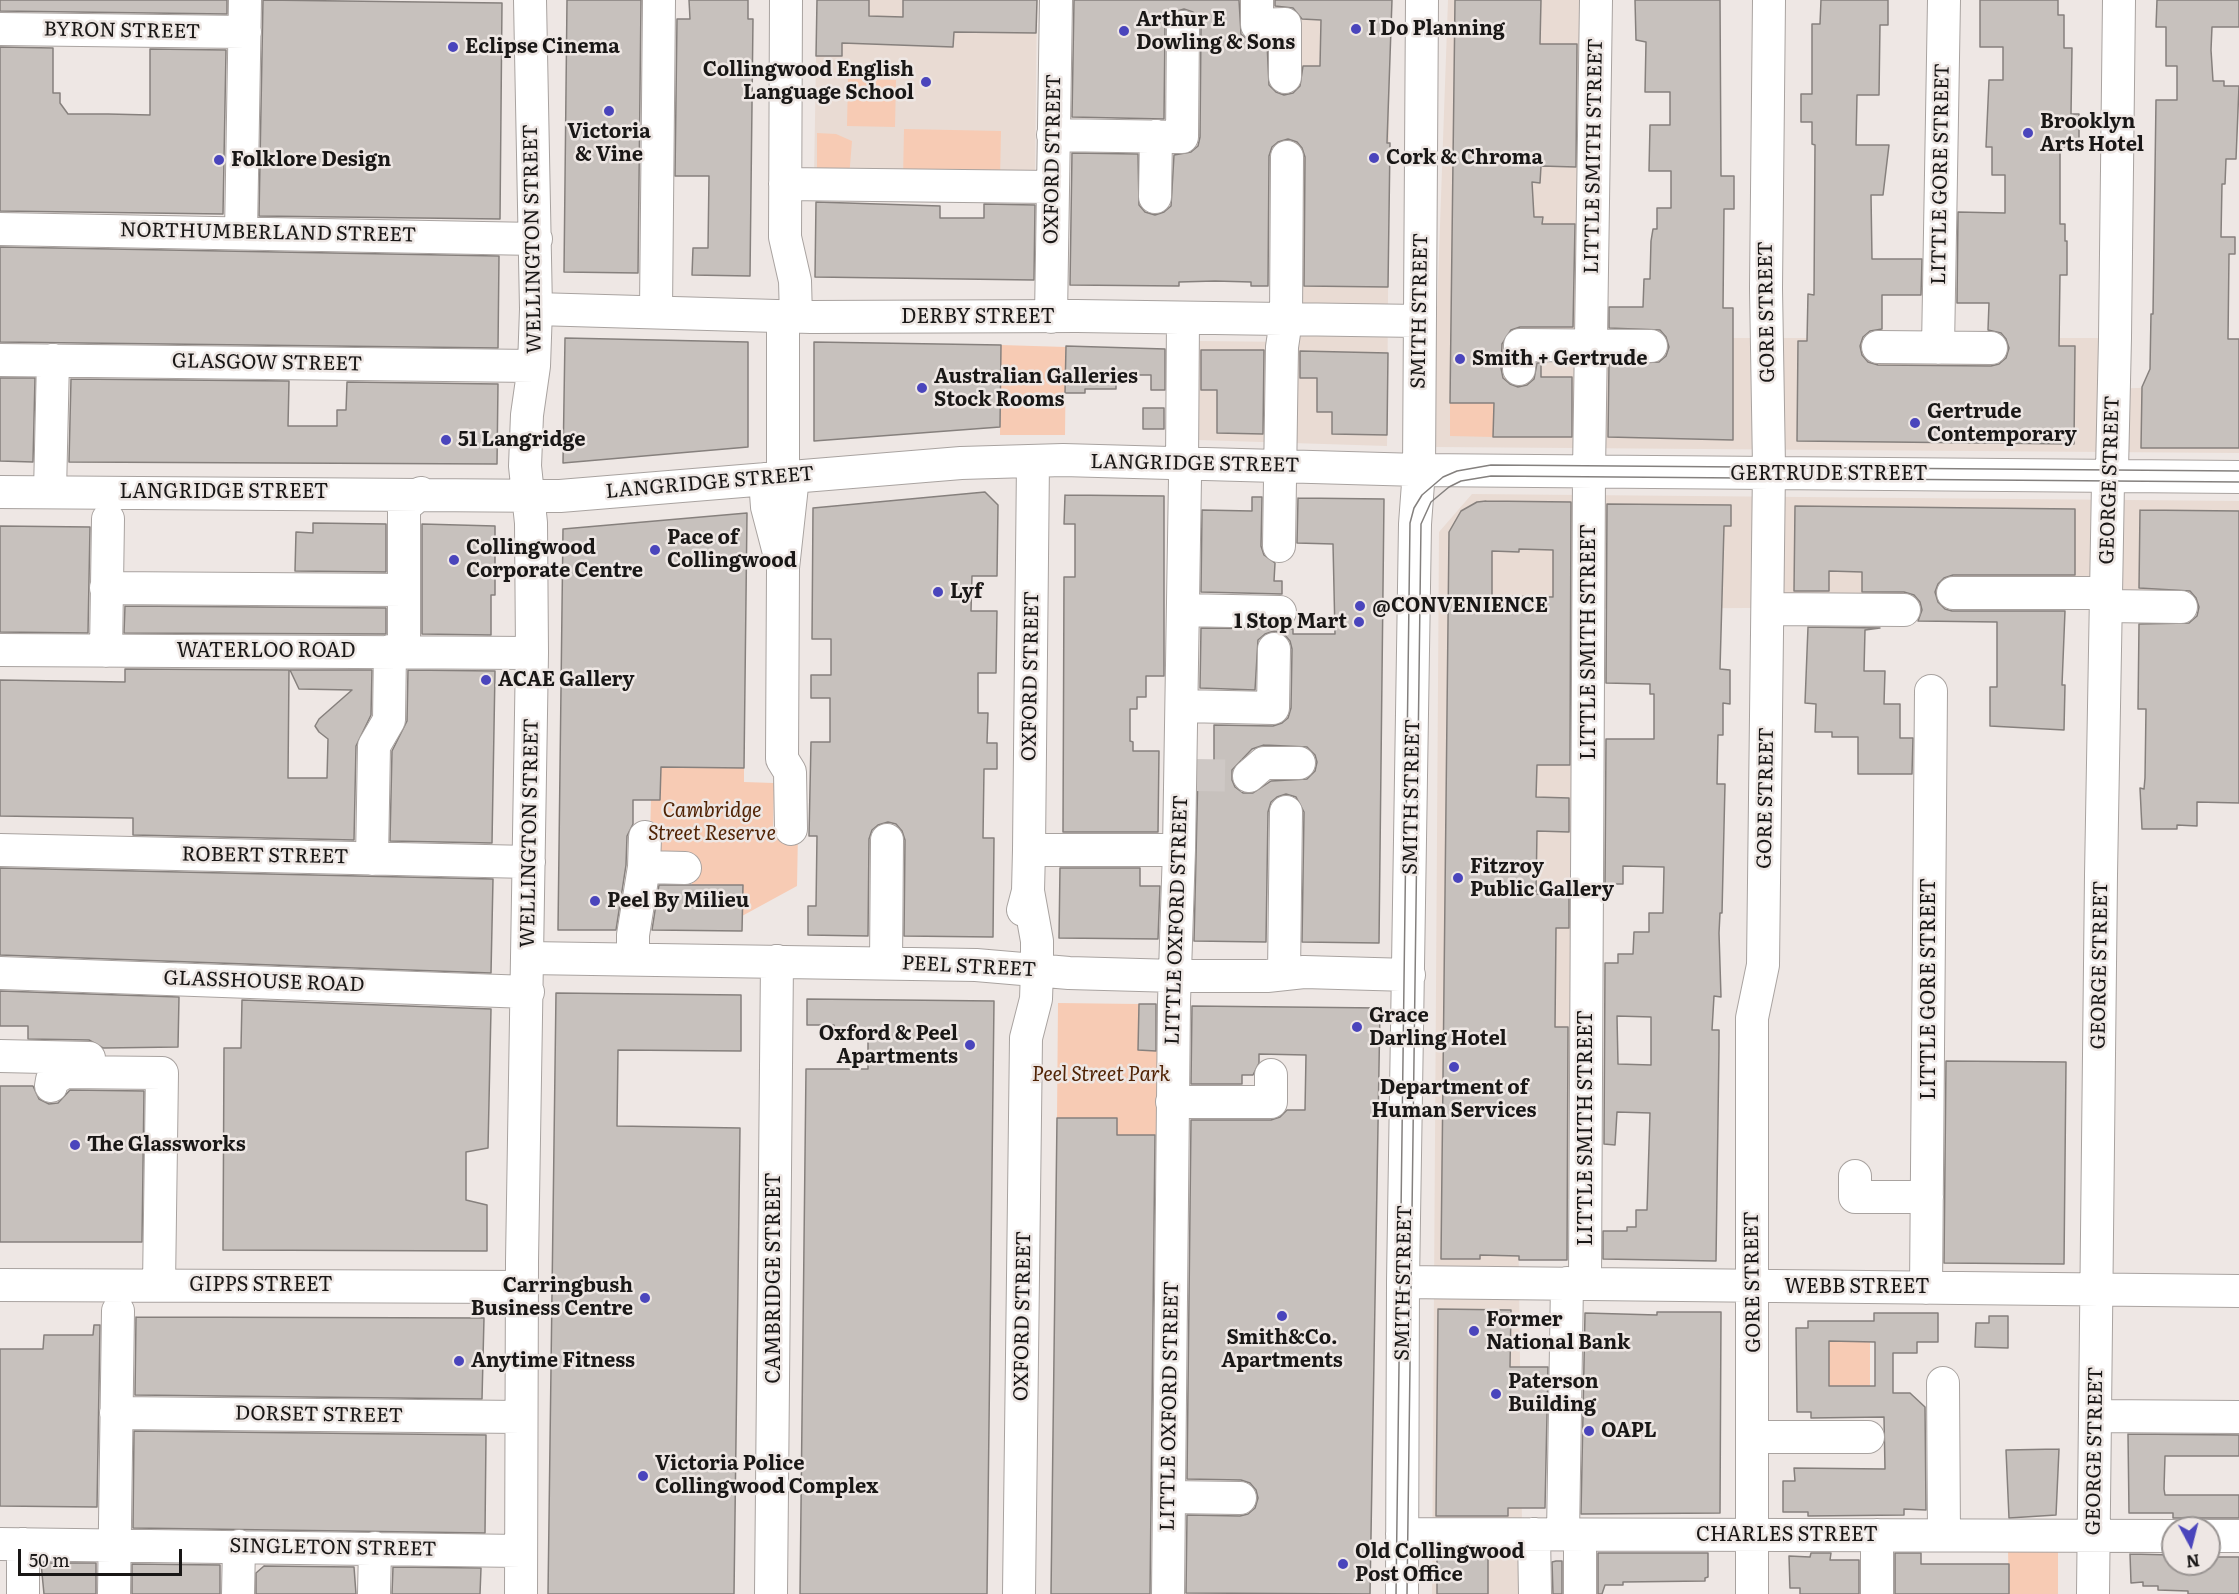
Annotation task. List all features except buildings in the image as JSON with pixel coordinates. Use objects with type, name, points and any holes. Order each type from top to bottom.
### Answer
[{"type":"street","points":[[241,233],[245,0]]},
{"type":"street","name":"WELLINGTON STREET","points":[[521,1594],[522,1287],[532,654],[528,496],[525,466],[526,415],[534,366],[536,309],[530,0]]},
{"type":"street","points":[[656,310],[659,0]]},
{"type":"street","points":[[786,0],[785,237],[795,281],[784,316],[781,478],[782,759],[790,772],[791,829]]},
{"type":"street","name":"OXFORD STREET","points":[[1051,317],[1056,0]]},
{"type":"street","points":[[1257,0],[1257,25],[1285,24],[1285,77]]},
{"type":"street","name":"SMITH STREET","points":[[1402,1594],[1403,1282],[1415,524],[1419,470],[1422,0]]},
{"type":"street","name":"LITTLE SMITH STREET","points":[[1559,1534],[1576,1283],[1596,0]]},
{"type":"street","name":"GORE STREET","points":[[1752,1594],[1754,1286],[1752,1018],[1763,965],[1769,473],[1766,288],[1769,0]]},
{"type":"street","name":"LITTLE GORE STREET","points":[[1938,348],[1944,0]]},
{"type":"street","name":"GEORGE STREET","points":[[2106,0],[2102,291],[2115,338]]},
{"type":"street","name":"GEORGE STREET","points":[[2093,1594],[2106,600],[2108,482],[2115,338],[2119,0]]},
{"type":"street","points":[[1053,135],[1182,137],[1183,27]]},
{"type":"street","name":"BYRON STREET","points":[[0,29],[245,32]]},
{"type":"street","points":[[1155,197],[1156,136]]},
{"type":"street","points":[[1279,546],[1282,347],[1286,320],[1287,158]]},
{"type":"street","points":[[785,184],[1052,187]]},
{"type":"street","name":"NORTHUMBERLAND STREET","points":[[0,229],[536,239]]},
{"type":"street","name":"DERBY STREET","points":[[536,309],[656,310],[784,316],[1420,321]]},
{"type":"street","name":"LITTLE OXFORD STREET","points":[[1168,1594],[1176,1486],[1180,1205],[1173,1102],[1175,976],[1179,850],[1187,775],[1182,705],[1185,478],[1182,464],[1183,318]]},
{"type":"street","points":[[1519,369],[1520,345],[1651,346]]},
{"type":"street","points":[[1878,347],[1991,348]]},
{"type":"street","name":"GLASGOW STREET","points":[[0,360],[534,366]]},
{"type":"street","points":[[50,492],[53,360]]},
{"type":"street","name":"OXFORD STREET","points":[[1019,1594],[1026,1038],[1016,999],[1036,940],[1028,891],[1033,461]]},
{"type":"street","name":"LANGRIDGE STREET","points":[[0,492],[421,493],[528,496],[981,462],[1033,461],[1419,470]]},
{"type":"street","name":"GERTRUDE STREET","points":[[1419,470],[2239,477]]},
{"type":"street","points":[[372,859],[374,746],[389,720],[403,590],[404,507],[421,493]]},
{"type":"street","points":[[106,651],[108,519]]},
{"type":"street","points":[[106,588],[403,590]]},
{"type":"street","points":[[1953,592],[2106,600],[2181,607]]},
{"type":"street","points":[[1768,609],[1904,610]]},
{"type":"street","points":[[1183,610],[1280,612]]},
{"type":"street","points":[[1182,705],[1273,708],[1274,648]]},
{"type":"street","name":"WATERLOO ROAD","points":[[0,650],[397,651],[532,654]]},
{"type":"street","name":"LITTLE GORE STREET","points":[[1926,1288],[1931,691]]},
{"type":"street","points":[[1249,776],[1264,763],[1299,763]]},
{"type":"street","points":[[1284,974],[1286,812]]},
{"type":"street","points":[[886,963],[887,840]]},
{"type":"street","name":"ROBERT STREET","points":[[0,850],[529,862]]},
{"type":"street","points":[[1029,850],[1179,850]]},
{"type":"street","points":[[633,959],[633,935],[645,852],[685,868]]},
{"type":"street","name":"PEEL STREET","points":[[528,958],[886,963],[1175,976],[1304,972],[1409,975]]},
{"type":"street","name":"CAMBRIDGE STREET","points":[[771,1594],[777,961]]},
{"type":"street","name":"GLASSHOUSE ROAD","points":[[0,974],[528,992]]},
{"type":"street","points":[[0,1056],[162,1059],[159,1285]]},
{"type":"street","points":[[51,1086],[52,1080],[65,1072],[162,1073]]},
{"type":"street","points":[[1173,1102],[1271,1102],[1271,1075]]},
{"type":"street","points":[[1855,1176],[1855,1197],[1927,1197]]},
{"type":"street","name":"WEBB STREET","points":[[1403,1282],[2239,1290]]},
{"type":"street","name":"GIPPS STREET","points":[[0,1285],[522,1287]]},
{"type":"street","points":[[114,1594],[118,1311]]},
{"type":"street","points":[[1943,1383],[1944,1535]]},
{"type":"street","name":"DORSET STREET","points":[[116,1413],[521,1417]]},
{"type":"street","points":[[2096,1416],[2239,1417]]},
{"type":"street","points":[[1754,1437],[1868,1437]]},
{"type":"street","points":[[1176,1486],[1240,1498]]},
{"type":"street","name":"CHARLES STREET","points":[[1402,1534],[1752,1533],[2161,1536]]},
{"type":"street","points":[[1535,1594],[1559,1534]]},
{"type":"street","points":[[1559,1534],[1580,1594]]},
{"type":"street","points":[[1877,1535],[1877,1594]]},
{"type":"street","points":[[2221,1536],[2239,1536]]},
{"type":"street","points":[[11,1544],[23,1594]]},
{"type":"street","name":"SINGLETON STREET","points":[[11,1544],[521,1551]]},
{"type":"street","points":[[238,1594],[239,1546]]},
{"type":"street","points":[[374,1594],[375,1548]]},
{"type":"shaded area","name":"Collingwood English Language School","points":[[817,0],[1037,0],[1035,180],[814,178]]},
{"type":"shaded area","points":[[1296,0],[1390,0],[1387,446],[1198,440],[1198,341],[1293,342]]},
{"type":"shaded area","points":[[1448,0],[1588,0],[1583,338],[2102,338],[2103,389],[2239,385],[2239,453],[1436,447],[1436,338]]},
{"type":"shaded area","points":[[1472,494],[2239,501],[2239,605],[1581,609],[1578,1199],[1518,1200],[1522,1525],[1526,1594],[1432,1594],[1439,532]]},
{"type":"green space","points":[[848,79],[896,80],[895,127],[847,126]]},
{"type":"green space","points":[[904,129],[1001,131],[1000,180],[903,179]]},
{"type":"green space","points":[[817,133],[836,134],[852,141],[849,178],[817,178]]},
{"type":"green space","points":[[1001,345],[1066,347],[1065,435],[1000,435]]},
{"type":"green space","points":[[1450,403],[1494,403],[1493,437],[1450,436]]},
{"type":"green space","name":"Cambridge Street Reserve","points":[[661,767],[744,768],[744,782],[774,783],[773,832],[798,832],[797,886],[742,916],[742,885],[692,885],[692,871],[633,838],[650,838],[651,800],[660,800]]},
{"type":"green space","name":"Peel Street Park","points":[[1058,1003],[1139,1004],[1138,1050],[1160,1051],[1158,1135],[1117,1135],[1117,1118],[1057,1118]]},
{"type":"green space","points":[[1829,1341],[1870,1342],[1870,1386],[1829,1386]]},
{"type":"green space","points":[[2008,1550],[2058,1550],[2058,1594],[2009,1594]]},
{"type":"tunnel","points":[[1193,775],[1249,776]]},
{"type":"tram line","points":[[1396,1594],[1410,523],[1414,508],[1422,495],[1443,477],[1457,471],[1491,465],[2239,471]]},
{"type":"tram line","points":[[1407,1594],[1421,524],[1431,502],[1449,487],[1461,481],[1491,476],[2239,482]]},
{"type":"place","name":"I Do Planning","points":[[1356,29]]},
{"type":"place","name":"Arthur E Dowling & Sons","points":[[1124,31]]},
{"type":"place","name":"Eclipse Cinema","points":[[453,47]]},
{"type":"place","name":"Collingwood English Language School","points":[[926,82]]},
{"type":"place","name":"Victoria & Vine","points":[[609,111]]},
{"type":"place","name":"Brooklyn Arts Hotel","points":[[2028,133]]},
{"type":"place","name":"Cork & Chroma","points":[[1374,158]]},
{"type":"place","name":"Folklore Design","points":[[219,160]]},
{"type":"place","name":"Smith + Gertrude","points":[[1460,359]]},
{"type":"place","name":"Australian Galleries Stock Rooms","points":[[922,388]]},
{"type":"place","name":"Gertrude Contemporary","points":[[1915,423]]},
{"type":"place","name":"51 Langridge","points":[[446,440]]},
{"type":"place","name":"Pace of Collingwood","points":[[655,550]]},
{"type":"place","name":"Collingwood Corporate Centre","points":[[454,560]]},
{"type":"place","name":"Lyf","points":[[938,592]]},
{"type":"place","name":"@CONVENIENCE","points":[[1360,606]]},
{"type":"place","name":"1 Stop Mart","points":[[1359,622]]},
{"type":"place","name":"ACAE Gallery","points":[[486,680]]},
{"type":"place","name":"Fitzroy Public Gallery","points":[[1458,878]]},
{"type":"place","name":"Peel By Milieu","points":[[595,901]]},
{"type":"place","name":"Grace Darling Hotel","points":[[1357,1027]]},
{"type":"place","name":"Oxford & Peel Apartments","points":[[970,1045]]},
{"type":"place","name":"Department of Human Services","points":[[1454,1067]]},
{"type":"place","name":"The Glassworks","points":[[75,1145]]},
{"type":"place","name":"Carringbush Business Centre","points":[[645,1298]]},
{"type":"place","name":"Smith&Co. Apartments","points":[[1282,1316]]},
{"type":"place","name":"Former National Bank","points":[[1474,1331]]},
{"type":"place","name":"Anytime Fitness","points":[[459,1361]]},
{"type":"place","name":"Paterson Building","points":[[1496,1394]]},
{"type":"place","name":"OAPL","points":[[1589,1431]]},
{"type":"place","name":"Victoria Police Collingwood Complex","points":[[643,1476]]},
{"type":"place","name":"Old Collingwood Post Office","points":[[1343,1564]]}]
